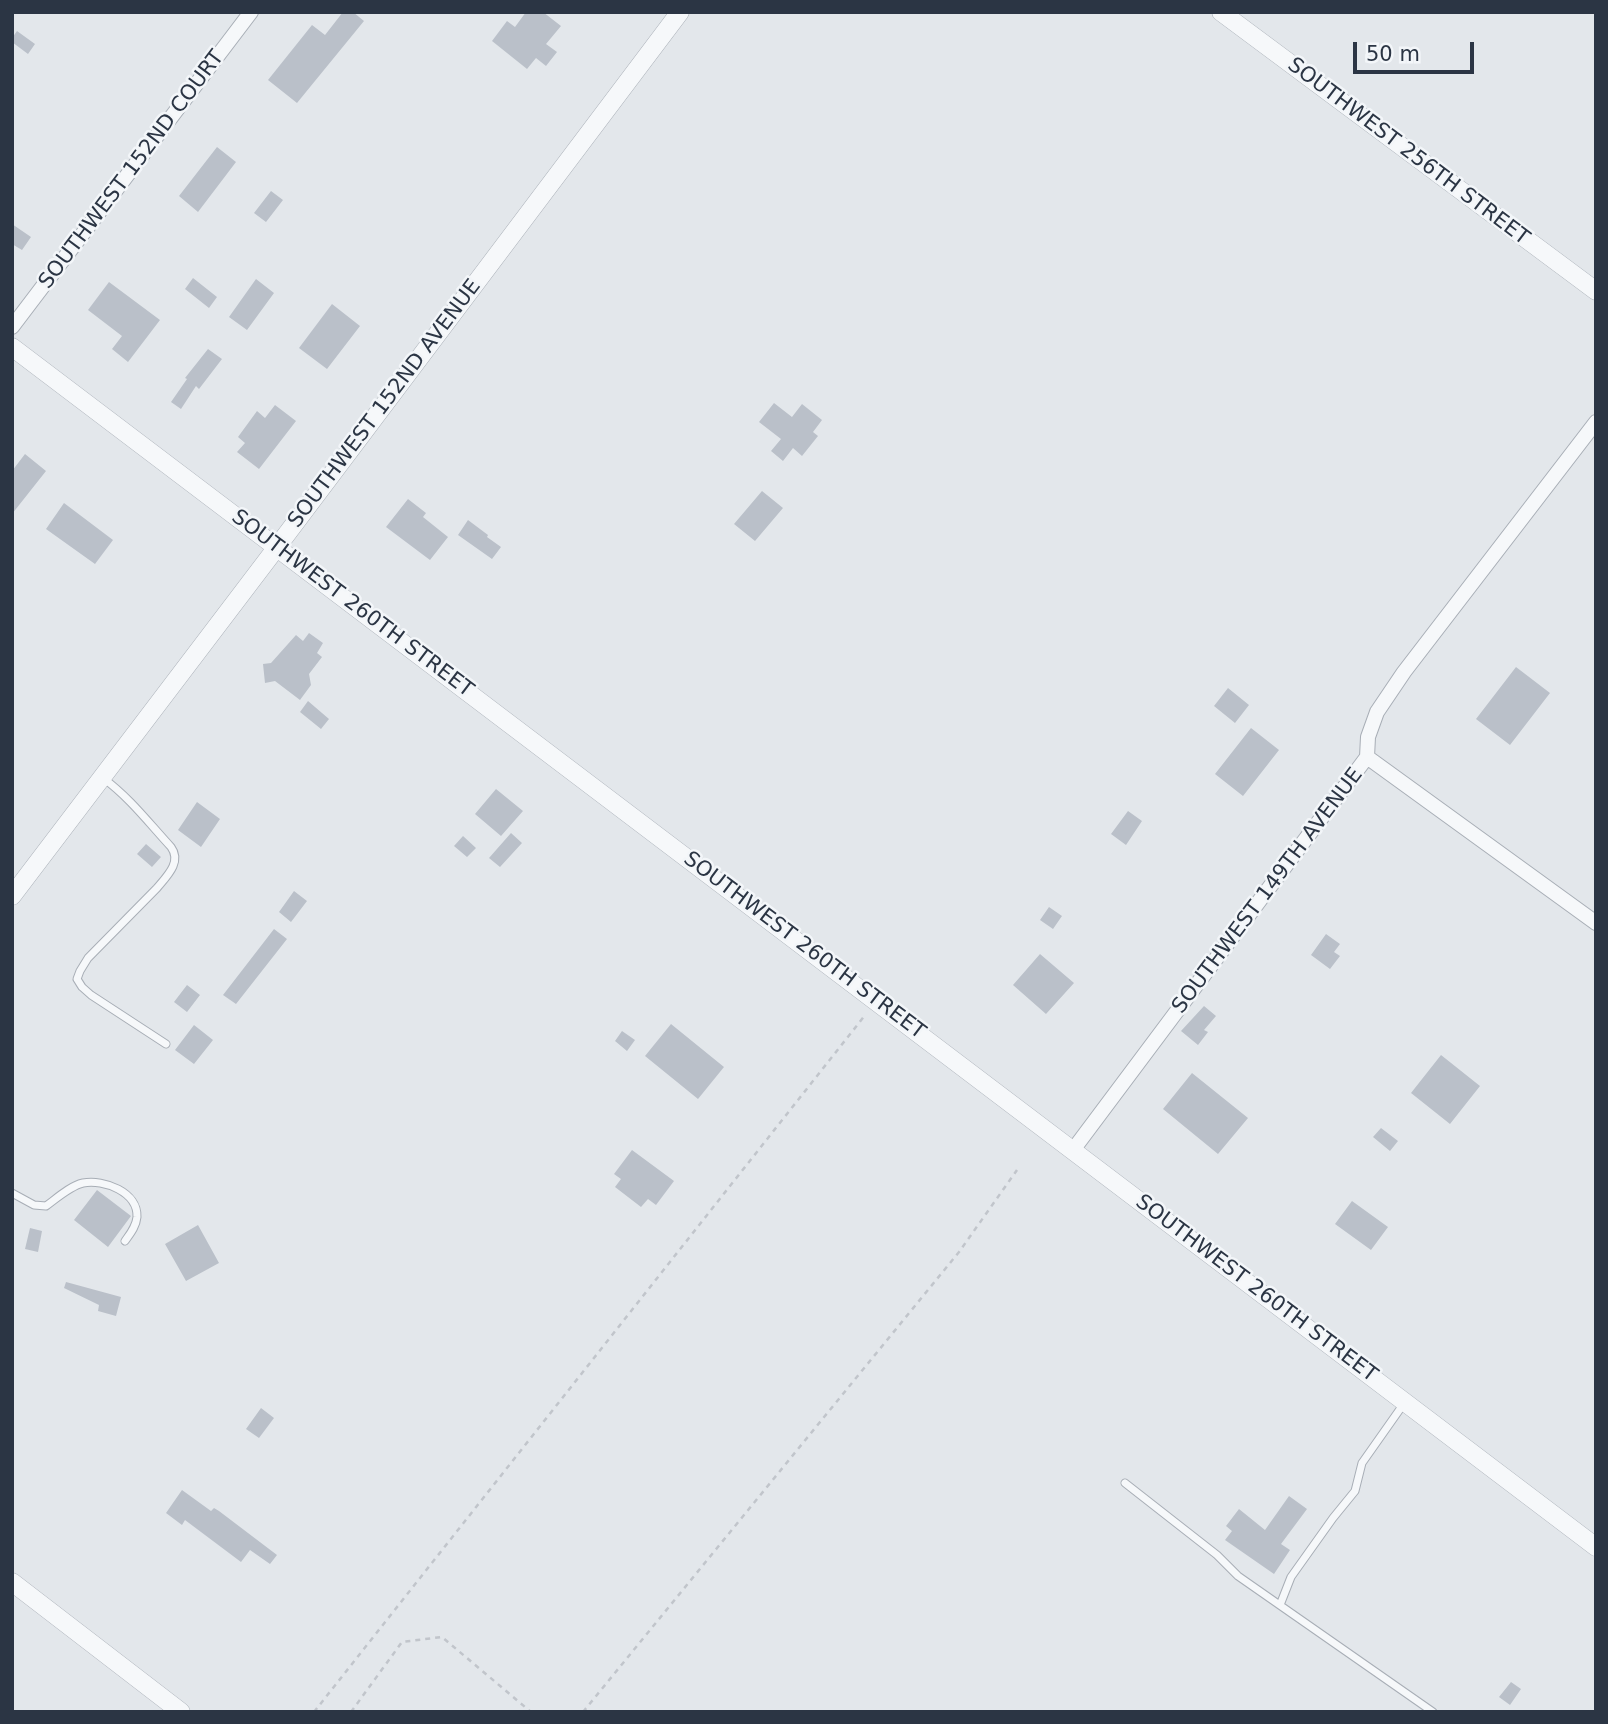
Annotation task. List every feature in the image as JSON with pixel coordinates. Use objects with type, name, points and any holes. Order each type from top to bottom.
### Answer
[{"type":"street","name":"SOUTHWEST 152ND COURT","points":[[12,327],[251,12]]},
{"type":"street","name":"SOUTHWEST 152ND AVENUE","points":[[12,896],[680,12]]},
{"type":"street","name":"SOUTHWEST 256TH STREET","points":[[1221,12],[1596,291]]},
{"type":"street","name":"SOUTHWEST 260TH STREET","points":[[12,347],[1596,1546]]},
{"type":"street","name":"SOUTHWEST 149TH AVENUE","points":[[1073,1150],[1367,757],[1368,737],[1377,712],[1404,672],[1596,422]]},
{"type":"street","points":[[1367,757],[1596,923]]},
{"type":"street","points":[[12,1583],[170,1708]]},
{"type":"lane","points":[[102,777],[122,792],[176,853],[176,859],[157,888],[88,958],[77,979],[91,995],[166,1044]]},
{"type":"lane","points":[[12,1192],[34,1205],[46,1206],[82,1183],[115,1187],[135,1206],[137,1216],[134,1228],[125,1241]]},
{"type":"lane","points":[[1280,1605],[1291,1577],[1355,1490],[1362,1463],[1405,1402]]},
{"type":"lane","points":[[1125,1483],[1217,1555],[1238,1576],[1433,1712]]},
{"type":"path","points":[[314,1712],[877,1000]]},
{"type":"path","points":[[583,1712],[959,1252],[1017,1170]]},
{"type":"path","points":[[351,1712],[402,1642],[442,1637],[531,1712]]},
{"type":"building","points":[[343,12],[353,12],[364,21],[297,103],[268,80],[312,25],[325,35]]},
{"type":"building","points":[[526,12],[543,12],[561,26],[546,44],[557,52],[546,66],[536,58],[527,69],[492,41],[507,21],[515,27]]},
{"type":"building","points":[[17,31],[35,44],[28,54],[12,42]]},
{"type":"building","points":[[217,147],[236,162],[198,212],[179,196]]},
{"type":"building","points":[[271,191],[283,200],[266,222],[254,213]]},
{"type":"building","points":[[12,224],[31,237],[22,250],[12,244]]},
{"type":"building","points":[[193,278],[217,297],[209,308],[185,289]]},
{"type":"building","points":[[256,279],[274,293],[247,330],[229,317]]},
{"type":"building","points":[[109,282],[160,320],[128,362],[112,349],[122,336],[88,310]]},
{"type":"building","points":[[332,304],[360,326],[327,369],[299,348]]},
{"type":"building","points":[[208,349],[222,359],[199,389],[196,386],[181,409],[171,402],[187,379],[185,378]]},
{"type":"building","points":[[774,403],[792,417],[802,404],[822,420],[813,432],[818,436],[802,456],[793,448],[783,461],[771,451],[781,439],[759,422]]},
{"type":"building","points":[[275,405],[296,421],[259,469],[237,452],[245,443],[238,437],[257,411],[265,418]]},
{"type":"building","points":[[25,454],[46,471],[12,514],[12,471]]},
{"type":"building","points":[[762,491],[783,508],[755,541],[734,524]]},
{"type":"building","points":[[408,499],[426,513],[423,517],[448,537],[430,560],[386,527]]},
{"type":"building","points":[[64,503],[113,540],[95,564],[46,529]]},
{"type":"building","points":[[468,520],[501,547],[492,559],[458,535]]},
{"type":"building","points":[[309,633],[323,643],[317,653],[322,657],[309,674],[311,685],[300,700],[275,681],[265,683],[263,664],[271,663],[296,635],[303,641]]},
{"type":"building","points":[[1516,667],[1550,693],[1510,745],[1476,719]]},
{"type":"building","points":[[1228,688],[1249,705],[1235,723],[1214,706]]},
{"type":"building","points":[[308,701],[329,719],[321,729],[300,712]]},
{"type":"building","points":[[1251,728],[1279,750],[1243,796],[1215,774]]},
{"type":"building","points":[[496,789],[523,811],[501,836],[475,814]]},
{"type":"building","points":[[197,802],[220,819],[201,847],[178,830]]},
{"type":"building","points":[[1128,811],[1142,821],[1126,845],[1111,834]]},
{"type":"building","points":[[511,833],[522,843],[500,867],[489,858]]},
{"type":"building","points":[[463,836],[476,848],[467,857],[454,846]]},
{"type":"building","points":[[146,844],[161,857],[152,867],[137,854]]},
{"type":"building","points":[[294,891],[307,901],[291,922],[279,912]]},
{"type":"building","points":[[1049,907],[1062,916],[1053,929],[1040,920]]},
{"type":"building","points":[[274,929],[287,939],[236,1004],[223,995]]},
{"type":"building","points":[[1326,934],[1340,944],[1334,952],[1340,956],[1330,969],[1311,955]]},
{"type":"building","points":[[1040,954],[1074,983],[1046,1014],[1013,985]]},
{"type":"building","points":[[187,985],[200,995],[187,1012],[174,1002]]},
{"type":"building","points":[[1204,1006],[1216,1016],[1204,1030],[1208,1032],[1198,1045],[1181,1031]]},
{"type":"building","points":[[671,1024],[724,1067],[698,1099],[645,1056]]},
{"type":"building","points":[[194,1025],[213,1040],[194,1064],[175,1050]]},
{"type":"building","points":[[622,1031],[635,1040],[627,1051],[615,1041]]},
{"type":"building","points":[[1441,1055],[1480,1086],[1450,1124],[1411,1093]]},
{"type":"building","points":[[1192,1073],[1248,1118],[1218,1154],[1163,1109]]},
{"type":"building","points":[[1381,1128],[1398,1141],[1390,1151],[1373,1137]]},
{"type":"building","points":[[632,1150],[674,1181],[656,1205],[648,1199],[641,1207],[615,1187],[621,1179],[614,1174]]},
{"type":"building","points":[[97,1190],[131,1216],[108,1247],[74,1220]]},
{"type":"building","points":[[1352,1201],[1388,1227],[1371,1250],[1335,1224]]},
{"type":"building","points":[[198,1225],[219,1263],[186,1281],[165,1244]]},
{"type":"building","points":[[30,1228],[42,1231],[38,1252],[25,1249]]},
{"type":"building","points":[[66,1282],[121,1297],[116,1316],[98,1311],[99,1305],[64,1288]]},
{"type":"building","points":[[261,1408],[274,1418],[259,1438],[246,1429]]},
{"type":"building","points":[[182,1490],[211,1511],[214,1508],[219,1511],[277,1555],[270,1564],[250,1550],[241,1562],[185,1520],[182,1525],[166,1513]]},
{"type":"building","points":[[1289,1496],[1307,1509],[1281,1544],[1290,1550],[1274,1574],[1225,1540],[1232,1531],[1226,1526],[1239,1509],[1265,1530]]},
{"type":"building","points":[[1511,1682],[1521,1689],[1510,1705],[1499,1697]]}]
